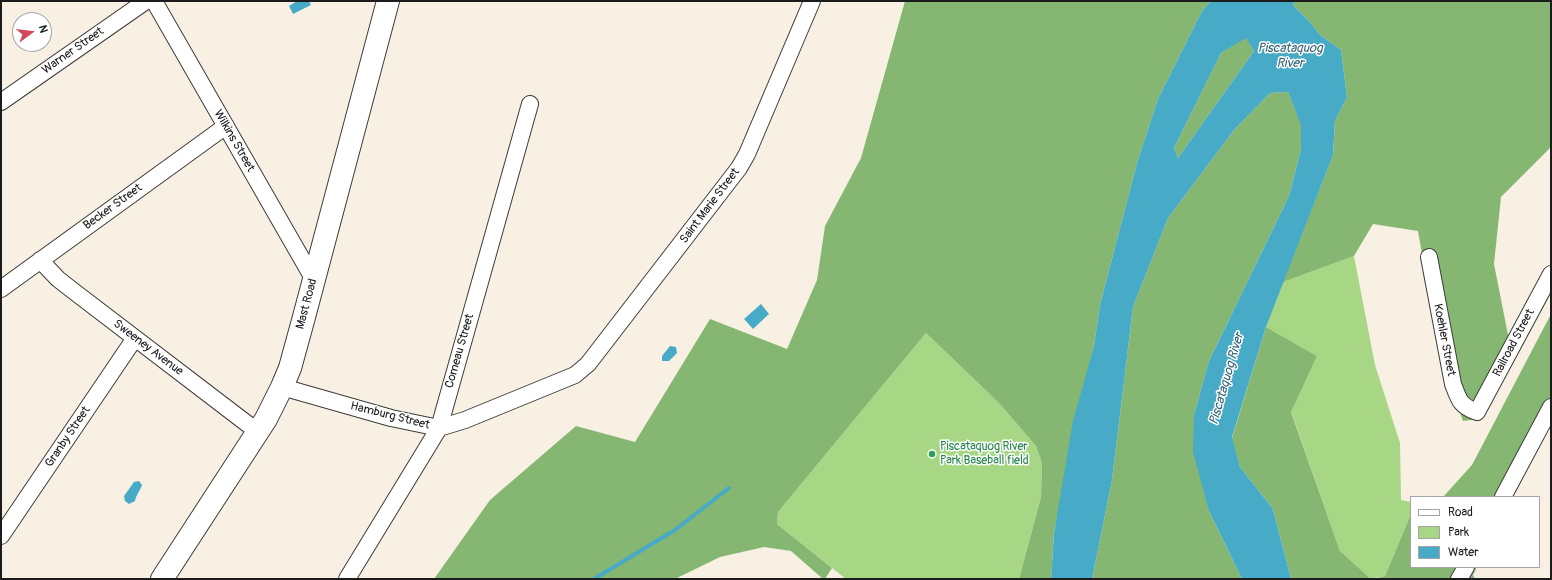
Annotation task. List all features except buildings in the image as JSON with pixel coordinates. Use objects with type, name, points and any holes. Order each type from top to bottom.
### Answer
[{"type":"main road","name":"Mast Road","points":[[162,579],[258,432],[282,387],[290,368],[388,1]]},
{"type":"street","name":"Warner Street","points":[[1,102],[146,1]]},
{"type":"street","name":"Wilkins Street","points":[[154,1],[314,280]]},
{"type":"street","name":"Saint Marie Street","points":[[563,381],[575,375],[588,364],[739,168],[747,154],[812,1]]},
{"type":"street","name":"Comeau Street","points":[[347,579],[439,428],[530,104]]},
{"type":"street","name":"Becker Street","points":[[1,289],[226,126]]},
{"type":"street","name":"Koehler Street","points":[[1429,257],[1453,384],[1459,398],[1466,408],[1478,412]]},
{"type":"street","name":"Sweeney Avenue","points":[[40,260],[58,279],[258,432]]},
{"type":"street","name":"Railroad Street","points":[[1478,412],[1551,274]]},
{"type":"street","name":"Granby Street","points":[[1,536],[135,338]]},
{"type":"street","name":"Hamburg Street","points":[[282,387],[391,418],[439,428],[465,420],[563,381]]},
{"type":"street","points":[[1504,496],[1551,407]]},
{"type":"street","points":[[1459,579],[1465,568]]},
{"type":"green space","points":[[905,1],[1211,1],[1202,11],[1158,99],[1137,163],[1100,305],[1094,346],[1054,532],[1051,579],[1019,579],[1041,497],[1042,463],[1036,446],[999,403],[926,333],[778,512],[777,524],[832,568],[825,579],[823,579],[791,551],[764,547],[720,557],[675,579],[434,579],[490,500],[576,426],[635,442],[710,319],[787,349],[817,280],[825,226],[861,158]]},
{"type":"green space","points":[[1295,1],[1551,1],[1551,147],[1501,197],[1494,264],[1512,355],[1480,419],[1463,421],[1439,352],[1418,231],[1373,224],[1354,256],[1283,282],[1333,155],[1335,121],[1347,97],[1341,50],[1320,35],[1293,5]]},
{"type":"green space","points":[[1246,37],[1254,51],[1178,158],[1174,148],[1221,53]]},
{"type":"green space","points":[[1288,92],[1301,124],[1301,149],[1289,196],[1209,361],[1194,415],[1209,511],[1242,579],[1092,579],[1112,480],[1133,307],[1168,218],[1234,130],[1270,93]]},
{"type":"green space","points":[[1354,256],[1375,365],[1400,443],[1401,500],[1410,502],[1410,516],[1385,576],[1371,579],[1340,551],[1291,411],[1317,356],[1266,327],[1283,282]]},
{"type":"green space","points":[[1551,314],[1551,425],[1514,496],[1444,496],[1472,465]]},
{"type":"green space","points":[[1266,327],[1317,356],[1291,412],[1340,551],[1371,579],[1291,579],[1273,509],[1240,467],[1232,438]]},
{"type":"green space","name":"Piscataquog River Park Baseball field","points":[[926,333],[999,403],[1036,446],[1042,463],[1041,497],[1019,579],[846,579],[777,524],[778,512]]},
{"type":"green space","points":[[1410,516],[1410,568],[1476,568],[1473,575],[1475,579],[1374,579],[1385,576]]},
{"type":"water","points":[[297,1],[309,1],[311,5],[293,14],[289,6]]},
{"type":"water","name":"Piscataquog River","points":[[1211,1],[1295,1],[1293,5],[1320,35],[1341,50],[1347,97],[1335,121],[1333,155],[1266,327],[1232,437],[1240,467],[1273,509],[1291,579],[1242,579],[1209,511],[1193,452],[1194,415],[1209,361],[1289,196],[1301,149],[1301,125],[1288,92],[1270,93],[1234,130],[1168,218],[1133,307],[1112,480],[1092,579],[1051,579],[1054,533],[1073,421],[1094,346],[1100,305],[1137,163],[1158,99],[1202,11]],"holes":[[[1246,38],[1254,51],[1178,158],[1174,148],[1221,53]]]},
{"type":"water","points":[[761,304],[769,314],[753,329],[744,319]]},
{"type":"water","points":[[670,346],[676,347],[677,353],[669,361],[662,361],[662,356]]},
{"type":"water","points":[[139,481],[142,485],[135,501],[129,504],[125,501],[124,496],[134,482]]},
{"type":"waterway","points":[[594,579],[675,530],[729,488]]},
{"type":"place","name":"Piscataquog River Park Baseball field","points":[[932,454]]}]
